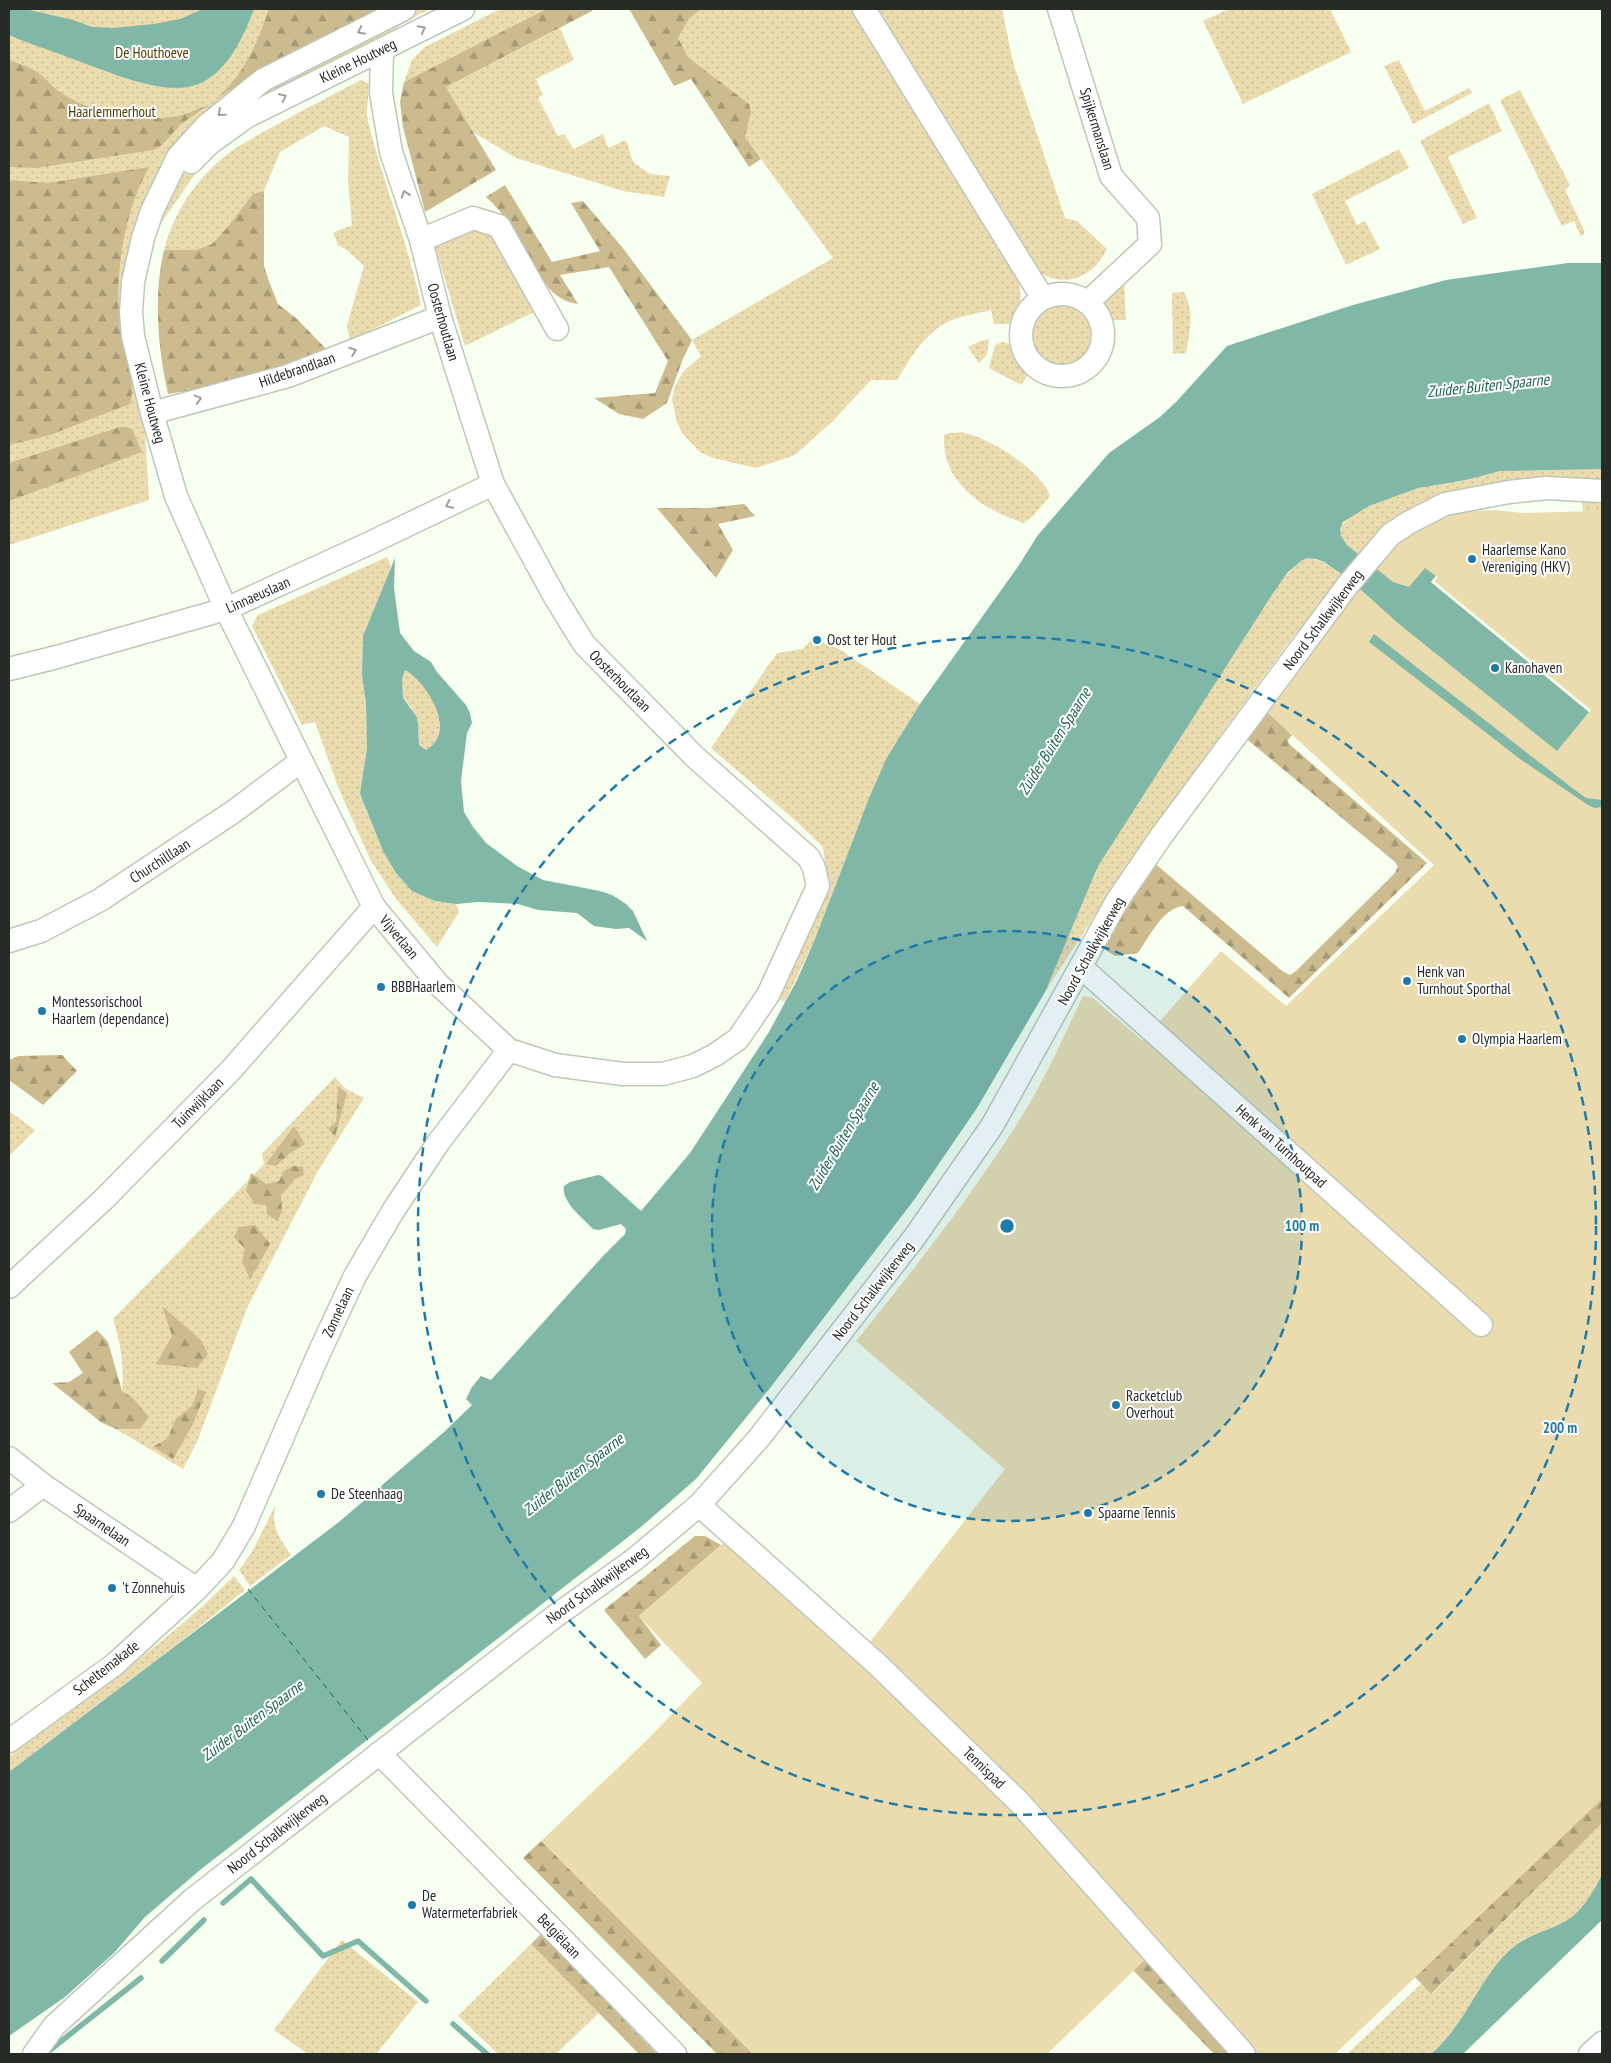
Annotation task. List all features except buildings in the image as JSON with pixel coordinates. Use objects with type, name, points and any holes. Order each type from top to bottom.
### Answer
[{"type":"street","name":"Kleine Houtweg","points":[[226,609],[176,496],[152,413],[133,336],[131,312],[133,282],[143,238],[152,211],[178,157],[206,126],[263,80],[404,9]]},
{"type":"street","name":"Kleine Houtweg","points":[[162,190],[210,143],[246,116],[463,9]]},
{"type":"street","points":[[864,9],[1042,297]]},
{"type":"street","name":"Spijkermanslaan","points":[[1059,9],[1111,176],[1148,218],[1150,244],[1088,302]]},
{"type":"street","name":"Oosterhoutlaan","points":[[382,50],[381,93],[391,152],[421,240],[440,318],[493,484],[555,597],[584,644],[695,757],[809,858],[814,868],[818,886],[768,995],[738,1039],[715,1055]]},
{"type":"street","points":[[421,240],[473,218],[499,226],[557,329]]},
{"type":"street","points":[[1066,293],[1088,302],[1102,324],[1100,352],[1080,373],[1054,376],[1037,368],[1022,346],[1023,320],[1042,297],[1066,293]]},
{"type":"street","name":"Hildebrandlaan","points":[[152,413],[288,376],[440,318]]},
{"type":"street","name":"Linnaeuslaan","points":[[9,668],[66,655],[226,609],[493,484]]},
{"type":"street","name":"Noord Schalkwijkerweg","points":[[34,2054],[54,2026],[192,1900],[550,1620],[635,1559],[699,1505],[759,1438],[914,1238],[992,1126],[1117,901],[1162,835],[1347,586],[1390,535],[1408,523],[1445,504],[1509,492],[1546,488],[1602,491]]},
{"type":"street","name":"Vijverlaan","points":[[226,609],[374,907],[438,984],[508,1050],[555,1065],[623,1074],[663,1074],[693,1066],[715,1055]]},
{"type":"street","name":"Churchilllaan","points":[[9,941],[41,931],[100,900],[233,812],[301,761]]},
{"type":"street","name":"Tuinwijklaan","points":[[9,1287],[103,1200],[231,1070],[374,907]]},
{"type":"street","name":"Henk van Turnhoutpad","points":[[1081,967],[1480,1325]]},
{"type":"street","name":"Zonnelaan","points":[[197,1589],[223,1561],[244,1526],[347,1293],[393,1211],[438,1143],[508,1050]]},
{"type":"street","name":"Spaarnelaan","points":[[9,1458],[43,1485],[197,1589]]},
{"type":"street","points":[[9,1511],[43,1485]]},
{"type":"street","name":"Tennispad","points":[[699,1505],[878,1665],[1020,1803],[1244,2054]]},
{"type":"street","name":"Scheltemakade","points":[[9,1740],[115,1664],[197,1589]]},
{"type":"street","name":"Belgiëlaan","points":[[379,1753],[675,2054]]},
{"type":"street","points":[[1590,2054],[1602,2043]]},
{"type":"green space","name":"Haarlemmerhout","points":[[9,9],[430,9],[408,20],[275,105],[200,167],[135,261],[149,500],[9,545]]},
{"type":"green space","points":[[269,9],[380,9],[261,70],[218,98],[228,88],[249,57]]},
{"type":"green space","points":[[500,9],[546,9],[404,82],[412,60],[425,47]]},
{"type":"green space","points":[[546,9],[592,9],[592,11],[446,87],[496,170],[425,212],[403,127],[400,102],[404,82]]},
{"type":"green space","points":[[629,9],[701,9],[689,19],[678,38],[688,57],[749,104],[751,112],[745,137],[761,159],[749,167],[691,79],[674,86]]},
{"type":"green space","points":[[701,9],[860,9],[1010,255],[1017,274],[1021,296],[1014,324],[994,324],[991,310],[959,317],[947,322],[928,336],[911,357],[897,380],[871,380],[833,421],[795,455],[756,468],[713,458],[700,452],[683,434],[677,423],[672,399],[675,386],[683,372],[701,356],[692,340],[833,258],[745,137],[751,112],[749,104],[688,57],[678,38],[689,19]]},
{"type":"green space","points":[[874,9],[1002,9],[1013,62],[1065,218],[1077,221],[1107,249],[1102,258],[1087,273],[1068,280],[1048,277],[1038,271]]},
{"type":"green space","points":[[1229,9],[1330,9],[1351,52],[1243,104],[1203,21]]},
{"type":"green space","points":[[560,28],[574,60],[536,79],[543,95],[538,98],[558,136],[564,134],[574,149],[603,134],[608,148],[626,140],[633,162],[650,174],[670,176],[664,197],[623,191],[516,158],[473,132],[446,87]]},
{"type":"green space","points":[[9,60],[37,72],[57,90],[70,98],[99,111],[115,115],[163,118],[182,115],[210,104],[181,124],[162,145],[153,150],[36,168],[9,167]]},
{"type":"green space","points":[[1399,60],[1425,111],[1469,88],[1472,93],[1413,124],[1384,66]]},
{"type":"green space","points":[[361,80],[368,83],[368,121],[416,282],[421,305],[350,341],[347,325],[364,266],[348,251],[338,245],[333,233],[352,225],[348,181],[349,137],[324,126],[280,152],[264,191],[253,194],[212,244],[196,250],[164,250],[175,220],[192,191],[202,178],[226,155],[258,135]]},
{"type":"green space","points":[[1520,90],[1570,185],[1565,190],[1585,232],[1581,237],[1574,221],[1562,226],[1500,100]]},
{"type":"green space","points":[[1489,103],[1502,131],[1448,157],[1477,218],[1463,224],[1420,141]]},
{"type":"green space","points":[[1399,149],[1409,168],[1345,201],[1357,225],[1365,221],[1380,249],[1346,265],[1312,194]]},
{"type":"green space","points":[[149,167],[140,184],[127,223],[118,286],[120,326],[132,384],[130,404],[50,435],[9,445],[9,180],[48,183]]},
{"type":"green space","points":[[505,185],[552,262],[600,251],[571,203],[583,201],[622,247],[692,340],[682,361],[667,403],[643,419],[619,414],[594,398],[655,393],[668,361],[609,267],[560,275],[578,304],[566,301],[551,290],[540,276],[505,218],[486,197]]},
{"type":"green space","points":[[264,191],[264,266],[278,304],[297,319],[328,351],[270,373],[168,394],[159,341],[158,322],[159,286],[164,250],[196,250],[212,244],[253,194]]},
{"type":"green space","points":[[476,210],[538,310],[465,346],[430,230]]},
{"type":"green space","points":[[1124,280],[1126,320],[1110,320],[1104,305],[1109,288]]},
{"type":"green space","points":[[1184,292],[1191,314],[1189,337],[1186,353],[1173,354],[1172,293]]},
{"type":"green space","points":[[1063,304],[1075,306],[1085,313],[1092,323],[1094,335],[1092,347],[1085,357],[1075,364],[1063,366],[1051,364],[1041,357],[1034,347],[1032,335],[1034,323],[1041,313],[1051,306]]},
{"type":"green space","points":[[989,339],[987,355],[979,363],[968,347]]},
{"type":"green space","points":[[1002,342],[1011,345],[1015,349],[1030,372],[1021,385],[989,368],[995,345]]},
{"type":"green space","points":[[120,427],[132,429],[142,452],[9,501],[9,463]]},
{"type":"green space","points":[[963,433],[976,436],[1014,457],[1037,476],[1050,496],[1032,517],[1024,523],[994,511],[980,502],[957,481],[945,452],[944,435]]},
{"type":"green space","points":[[1512,469],[1602,469],[1602,483],[1503,485],[1360,556],[1347,545],[1340,534],[1343,523],[1361,510],[1424,486],[1467,480],[1492,472]]},
{"type":"green space","points":[[1582,501],[1602,501],[1602,514],[1583,511]]},
{"type":"green space","points":[[744,504],[755,516],[718,524],[733,550],[716,578],[657,508],[708,508]]},
{"type":"green space","points":[[1494,510],[1524,513],[1594,511],[1602,514],[1602,1799],[1335,2054],[1243,2054],[1149,1956],[1047,2054],[753,2054],[541,1841],[645,1742],[702,1683],[639,1616],[737,1531],[866,1647],[1005,1469],[856,1341],[939,1236],[997,1155],[1034,1095],[1083,996],[1093,998],[1143,1041],[1221,951],[1286,1006],[1434,865],[1264,709],[1393,546],[1442,512]]},
{"type":"green space","points":[[387,557],[391,566],[363,636],[362,675],[366,704],[367,748],[360,795],[383,851],[435,901],[456,904],[459,912],[437,947],[396,899],[370,859],[338,787],[315,722],[302,725],[252,626],[258,615]]},
{"type":"green space","points":[[1307,558],[1322,562],[1344,576],[1282,652],[1154,828],[1045,992],[1097,866],[1272,595],[1292,569]]},
{"type":"green space","points":[[812,639],[839,649],[920,704],[886,759],[869,798],[815,939],[785,1002],[771,995],[820,890],[825,862],[823,847],[797,822],[711,748],[777,653],[803,649]]},
{"type":"green space","points":[[405,670],[417,679],[428,692],[433,700],[439,719],[438,737],[426,750],[419,745],[419,732],[411,708],[403,698],[402,679]]},
{"type":"green space","points":[[1264,709],[1292,735],[1288,740],[1289,744],[1427,863],[1289,998],[1183,906],[1169,912],[1163,918],[1138,953],[1115,956],[1104,949],[1152,861],[1282,971],[1290,975],[1394,874],[1398,867],[1395,862],[1243,736]]},
{"type":"green space","points":[[62,1055],[77,1071],[43,1105],[9,1080],[9,1060],[18,1056]]},
{"type":"green space","points":[[335,1077],[346,1089],[364,1098],[318,1171],[247,1308],[197,1442],[183,1469],[116,1429],[140,1429],[132,1397],[122,1391],[123,1371],[121,1354],[113,1319],[264,1164],[262,1154]]},
{"type":"green space","points":[[338,1086],[347,1093],[335,1137],[328,1129],[336,1122]]},
{"type":"green space","points":[[9,1111],[35,1130],[9,1156]]},
{"type":"green space","points":[[294,1126],[305,1144],[290,1153],[276,1166],[266,1164]]},
{"type":"green space","points":[[293,1166],[303,1167],[304,1175],[295,1179],[281,1195],[282,1209],[278,1222],[267,1214],[266,1205],[255,1204],[246,1191],[251,1173],[266,1184],[279,1181],[284,1171]]},
{"type":"green space","points":[[255,1225],[270,1244],[250,1280],[242,1261],[245,1249],[234,1237],[239,1227]]},
{"type":"green space","points":[[162,1306],[201,1340],[208,1354],[197,1368],[156,1364],[172,1336]]},
{"type":"green space","points":[[97,1330],[108,1342],[122,1391],[132,1397],[149,1417],[140,1429],[116,1429],[102,1423],[52,1383],[69,1382],[83,1373],[69,1352]]},
{"type":"green space","points":[[198,1389],[206,1392],[192,1426],[173,1459],[153,1447],[168,1438],[175,1420],[193,1405]]},
{"type":"green space","points":[[276,1504],[274,1512],[275,1525],[279,1537],[291,1555],[250,1586],[239,1570],[252,1552]]},
{"type":"green space","points":[[695,1536],[705,1536],[721,1545],[639,1616],[661,1645],[645,1659],[604,1610]]},
{"type":"green space","points":[[234,1576],[245,1590],[174,1647],[9,1772],[9,1756],[153,1648]]},
{"type":"green space","points":[[1602,1781],[1602,1823],[1431,1994],[1412,1974]]},
{"type":"green space","points":[[1602,1823],[1602,1875],[1590,1898],[1574,1916],[1522,1940],[1509,1951],[1483,1983],[1453,2032],[1431,2054],[1347,2054],[1421,1984],[1432,1994]]},
{"type":"green space","points":[[1015,1833],[1247,2054],[1214,2054],[1045,1882]]},
{"type":"green space","points":[[541,1841],[753,2054],[717,2054],[523,1858]]},
{"type":"green space","points":[[541,1934],[657,2054],[639,2054],[531,1944]]},
{"type":"green space","points":[[342,1940],[418,2002],[376,2054],[308,2054],[274,2030]]},
{"type":"green space","points":[[531,1944],[599,2013],[556,2054],[498,2054],[458,2016]]},
{"type":"water","name":"De Houthoeve","points":[[9,9],[25,9],[73,20],[92,27],[112,28],[154,24],[180,19],[203,9],[254,9],[238,44],[223,66],[204,82],[178,88],[130,80],[9,35]]},
{"type":"water","name":"Zuider Buiten Spaarne","points":[[1568,263],[1602,263],[1602,469],[1500,471],[1466,480],[1418,488],[1369,506],[1343,522],[1340,529],[1341,536],[1347,545],[1393,582],[1409,587],[1425,568],[1436,576],[1431,582],[1589,712],[1557,751],[1399,624],[1350,580],[1324,562],[1307,558],[1301,561],[1288,572],[1272,595],[1098,866],[1045,992],[977,1108],[914,1200],[770,1388],[696,1479],[641,1527],[200,1870],[145,1917],[114,1953],[65,1997],[9,2036],[9,1772],[339,1522],[444,1432],[472,1405],[466,1399],[472,1387],[481,1376],[491,1380],[625,1234],[626,1229],[621,1224],[599,1230],[593,1229],[569,1204],[564,1192],[564,1186],[570,1182],[598,1175],[602,1176],[641,1211],[690,1153],[769,1032],[797,980],[886,759],[920,704],[1019,565],[1038,535],[1109,453],[1160,417],[1227,346],[1353,305],[1446,280]]},
{"type":"water","points":[[395,558],[394,588],[400,633],[414,651],[431,662],[437,672],[466,705],[470,713],[472,723],[467,733],[461,781],[464,812],[473,827],[486,843],[517,866],[543,880],[600,891],[612,895],[626,904],[633,911],[647,941],[629,928],[616,929],[594,926],[577,913],[538,910],[518,904],[478,902],[456,904],[435,901],[412,891],[396,873],[383,851],[360,794],[367,748],[366,704],[362,675],[363,636]],"holes":[[[405,670],[414,676],[430,696],[439,720],[439,732],[435,742],[426,750],[419,745],[416,716],[403,698],[402,679]]]},
{"type":"water","points":[[1374,634],[1586,798],[1602,800],[1602,807],[1595,808],[1588,805],[1520,759],[1369,642]]},
{"type":"water","points":[[1602,1875],[1602,1920],[1463,2054],[1431,2054],[1454,2029],[1489,1975],[1510,1950],[1525,1939],[1566,1921],[1578,1912],[1593,1892]]},
{"type":"pier","points":[[1436,576],[1438,577],[1434,581],[1591,710],[1589,712],[1431,582]]},
{"type":"waterway","points":[[223,1903],[251,1879],[323,1956],[358,1941],[426,2001]]},
{"type":"waterway","points":[[162,1961],[204,1920]]},
{"type":"waterway","points":[[45,2054],[141,1978]]},
{"type":"waterway","points":[[453,2024],[487,2054]]},
{"type":"ferry route","points":[[248,1589],[368,1740]]},
{"type":"place","name":"Haarlemse Kano Vereniging (HKV)","points":[[1472,559]]},
{"type":"place","name":"Oost ter Hout","points":[[817,640]]},
{"type":"place","name":"Kanohaven","points":[[1495,668]]},
{"type":"place","name":"Henk van Turnhout Sporthal","points":[[1407,981]]},
{"type":"place","name":"BBBHaarlem","points":[[381,987]]},
{"type":"place","name":"Montessorischool Haarlem (dependance)","points":[[42,1011]]},
{"type":"place","name":"Olympia Haarlem","points":[[1462,1039]]},
{"type":"place","name":"Racketclub Overhout","points":[[1116,1405]]},
{"type":"place","name":"De Steenhaag","points":[[321,1494]]},
{"type":"place","name":"Spaarne Tennis","points":[[1088,1513]]},
{"type":"place","name":"'t Zonnehuis","points":[[112,1588]]},
{"type":"place","name":"De Watermeterfabriek","points":[[412,1905]]}]
